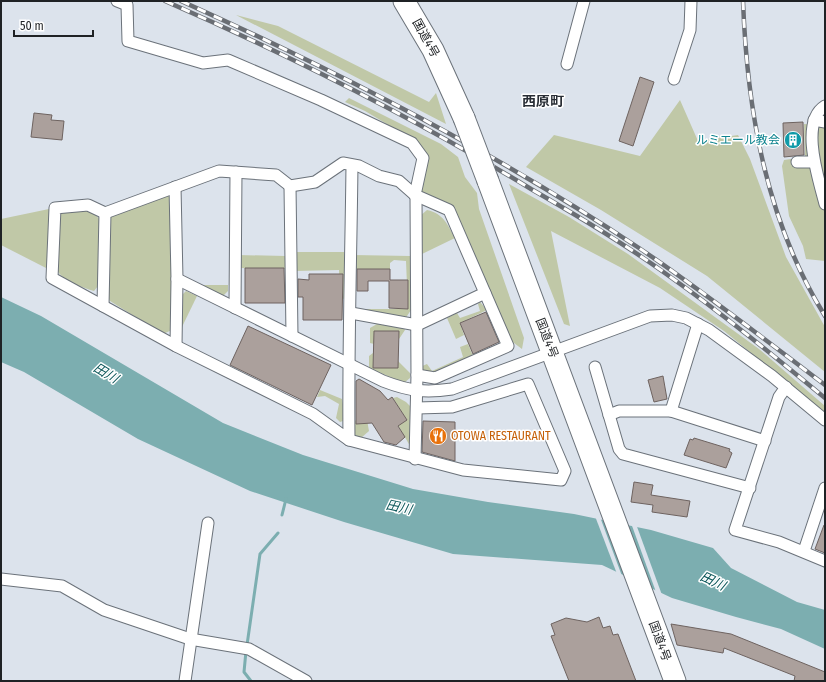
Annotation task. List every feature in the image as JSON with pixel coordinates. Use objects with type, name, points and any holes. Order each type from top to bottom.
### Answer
[{"type":"highway","name":"国道4号","points":[[404,1],[433,50],[464,118],[675,681]]},
{"type":"street","points":[[117,1],[127,6],[128,41],[203,63],[228,60],[321,100],[412,143],[423,158],[415,194],[418,375],[416,459]]},
{"type":"street","points":[[567,64],[584,1]]},
{"type":"street","points":[[674,79],[690,30],[690,1]]},
{"type":"street","points":[[825,106],[818,110],[820,121],[812,137],[814,162],[825,204]]},
{"type":"street","points":[[797,162],[814,162]]},
{"type":"street","points":[[417,408],[452,407],[528,384],[565,471],[561,480],[462,470],[349,440],[313,414],[176,346],[52,278],[55,208],[88,205],[105,213],[219,171],[276,175],[290,186],[315,182],[343,163],[359,166],[379,176],[399,181],[415,194],[449,210],[508,346],[435,378],[418,375]]},
{"type":"street","points":[[349,440],[348,364],[351,313],[352,165]]},
{"type":"street","points":[[235,308],[236,172]]},
{"type":"street","points":[[290,186],[292,336]]},
{"type":"street","points":[[175,187],[178,279],[176,346]]},
{"type":"street","points":[[103,306],[105,213]]},
{"type":"street","points":[[178,279],[348,364],[399,387],[417,392],[452,389],[650,316],[672,315],[686,318],[717,335],[786,387],[825,420]]},
{"type":"street","points":[[351,313],[417,325],[485,293]]},
{"type":"street","points":[[671,411],[698,324]]},
{"type":"street","points":[[595,367],[609,415],[623,454],[750,488]]},
{"type":"street","points":[[786,387],[779,397],[735,530],[804,551],[825,561]]},
{"type":"street","points":[[609,415],[619,411],[671,411],[765,441]]},
{"type":"street","points":[[804,551],[825,488]]},
{"type":"street","points":[[185,681],[208,523]]},
{"type":"street","points":[[1,579],[62,586],[104,610],[190,639],[249,648],[306,681]]},
{"type":"shaded area","points":[[236,15],[278,26],[429,102],[436,93],[446,124]]},
{"type":"shaded area","points":[[349,98],[441,144],[458,157],[465,177],[477,193],[479,209],[524,338],[522,349],[510,340],[450,206],[420,192],[417,142],[365,111],[345,102]]},
{"type":"shaded area","points":[[680,100],[698,141],[738,135],[750,159],[786,257],[825,327],[825,372],[707,276],[601,210],[526,167],[554,135],[640,156]]},
{"type":"shaded area","points":[[825,116],[825,261],[806,259],[803,246],[789,216],[782,166],[784,160],[805,157],[804,124],[818,125]]},
{"type":"shaded area","points":[[509,184],[569,217],[628,254],[759,349],[825,406],[825,413],[724,331],[660,288],[551,231],[570,326],[564,324]]},
{"type":"shaded area","points":[[167,194],[172,198],[172,330],[163,334],[110,301],[107,295],[108,221],[111,216]]},
{"type":"shaded area","points":[[49,209],[48,269],[1,245],[1,219]]},
{"type":"shaded area","points":[[88,210],[93,212],[101,221],[98,286],[94,291],[68,280],[56,269],[57,218],[61,213]]},
{"type":"shaded area","points":[[427,210],[437,214],[444,220],[455,238],[422,254],[420,216]]},
{"type":"shaded area","points":[[295,252],[344,252],[344,299],[340,297],[339,270],[295,271]]},
{"type":"shaded area","points":[[238,255],[286,256],[286,269],[239,268]]},
{"type":"shaded area","points":[[353,255],[410,256],[411,310],[405,319],[359,309],[408,309],[406,261],[394,260],[390,263],[390,269],[355,269]]},
{"type":"shaded area","points":[[202,285],[228,285],[228,291],[222,297]]},
{"type":"shaded area","points":[[186,291],[197,296],[181,329],[182,295]]},
{"type":"shaded area","points":[[480,302],[487,310],[460,323],[464,335],[456,339],[447,318],[457,313],[460,318],[480,311],[478,304]]},
{"type":"shaded area","points":[[377,324],[404,328],[405,330],[399,339],[399,331],[374,331],[374,344],[370,343],[370,328]]},
{"type":"shaded area","points":[[468,344],[473,356],[430,375],[420,369],[420,367],[427,364],[432,371],[463,357],[460,347]]},
{"type":"shaded area","points":[[373,353],[374,367],[398,368],[398,361],[410,373],[410,378],[404,383],[369,368],[369,356]]},
{"type":"shaded area","points":[[320,390],[342,399],[344,410],[343,421],[340,422],[336,418],[339,404],[325,396],[317,397]]},
{"type":"shaded area","points":[[397,397],[410,406],[410,446],[398,425],[407,420],[393,398]]},
{"type":"shaded area","points":[[364,419],[367,420],[369,431],[361,438],[354,437],[353,421]]},
{"type":"water","name":"田川","points":[[1,297],[41,316],[223,423],[303,455],[413,489],[488,502],[574,514],[651,530],[713,548],[731,568],[797,602],[825,610],[825,649],[781,629],[672,598],[602,565],[453,554],[344,522],[250,491],[138,439],[24,372],[1,362]]},
{"type":"pier","points":[[595,516],[600,517],[622,576],[617,574]]},
{"type":"pier","points":[[631,523],[636,524],[662,595],[656,592]]},
{"type":"building","points":[[640,77],[654,82],[633,146],[619,141]]},
{"type":"building","points":[[34,113],[52,115],[51,120],[64,121],[62,140],[31,137]]},
{"type":"building","name":"ルミエール教会","points":[[803,122],[804,155],[784,157],[783,123]]},
{"type":"building","points":[[245,268],[284,268],[285,303],[245,303]]},
{"type":"building","points":[[357,269],[390,269],[390,280],[408,280],[408,309],[389,308],[389,281],[368,281],[368,291],[357,291]]},
{"type":"building","points":[[309,274],[343,274],[342,320],[303,320],[303,297],[298,297],[298,279],[309,280]]},
{"type":"building","points":[[486,312],[499,342],[473,354],[460,323]]},
{"type":"building","points":[[248,326],[331,365],[312,405],[230,365]]},
{"type":"building","points":[[374,331],[399,331],[398,368],[373,368]]},
{"type":"building","points":[[663,376],[667,399],[654,402],[648,380]]},
{"type":"building","points":[[359,379],[380,391],[388,400],[392,397],[407,420],[398,426],[405,437],[396,445],[384,442],[372,423],[356,424],[356,381]]},
{"type":"building","name":"OTOWA RESTAURANT","points":[[423,421],[455,422],[455,461],[422,452]]},
{"type":"building","points":[[694,438],[730,449],[729,451],[732,453],[726,468],[684,455],[690,439],[693,440]]},
{"type":"building","points":[[634,482],[653,485],[651,495],[690,501],[687,517],[652,512],[653,505],[631,502]]},
{"type":"building","points":[[825,525],[825,553],[815,549]]},
{"type":"building","points":[[599,617],[603,628],[610,626],[613,635],[618,634],[636,681],[569,681],[551,636],[555,635],[551,624],[566,618],[587,622]]},
{"type":"building","points":[[671,624],[731,634],[825,672],[825,681],[794,681],[795,676],[724,648],[723,653],[677,645]]},
{"type":"waterway","points":[[282,515],[286,499]]},
{"type":"waterway","points":[[247,645],[260,554],[278,533]]},
{"type":"waterway","points":[[246,651],[244,672],[251,681]]},
{"type":"railway","points":[[165,1],[305,66],[397,113],[442,137],[584,220],[689,290],[825,398]]},
{"type":"railway","points":[[181,1],[357,85],[472,146],[529,179],[663,264],[825,385]]},
{"type":"railway","points":[[743,1],[749,83],[763,164],[774,203],[788,242],[805,280],[825,316]]},
{"type":"place","name":"ルミエール教会","points":[[793,140]]},
{"type":"place","name":"OTOWA RESTAURANT","points":[[438,436]]},
{"type":"district","name":"西原町","points":[[543,101]]}]
